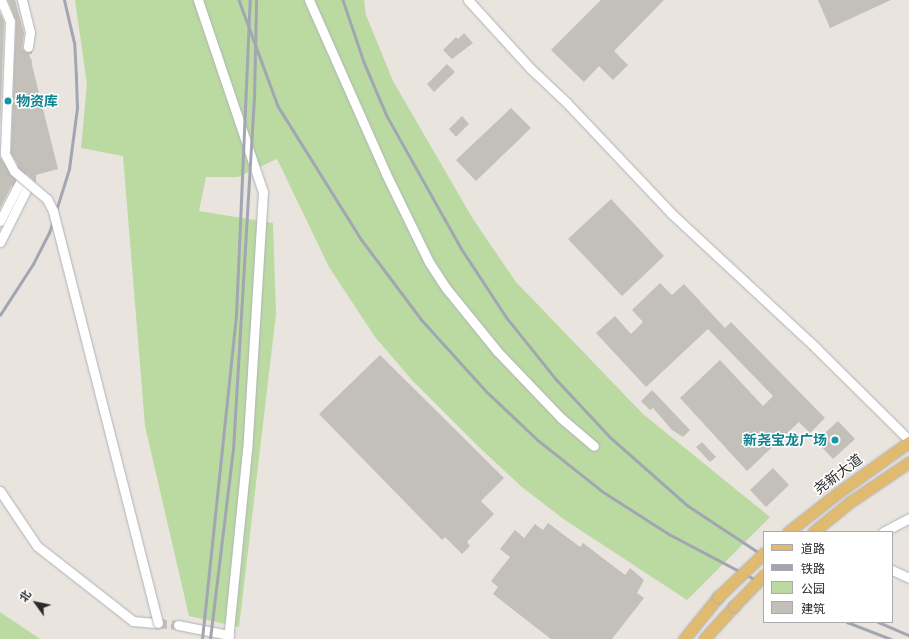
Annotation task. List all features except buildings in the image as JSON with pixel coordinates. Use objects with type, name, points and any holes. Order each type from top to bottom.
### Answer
[{"type":"main road","name":"尧新大道","points":[[789,531],[839,492],[909,441]]},
{"type":"main road","points":[[814,531],[850,502],[909,462]]},
{"type":"main road","points":[[684,639],[718,597],[763,553]]},
{"type":"main road","points":[[704,639],[763,576]]},
{"type":"street","points":[[0,491],[37,546],[133,621],[158,623],[54,211],[47,198],[25,181],[11,166],[5,154],[10,21],[1,0]]},
{"type":"street","points":[[22,0],[30,32],[28,47]]},
{"type":"street","points":[[178,625],[228,637],[247,450],[263,192],[198,0]]},
{"type":"street","points":[[308,0],[386,174],[429,262],[446,288],[497,350],[561,418],[594,446]]},
{"type":"street","points":[[468,0],[531,69],[579,115],[672,214],[816,348],[909,441]]},
{"type":"street","points":[[0,221],[25,181]]},
{"type":"street","points":[[0,242],[25,181]]},
{"type":"street","points":[[885,531],[909,518]]},
{"type":"street","points":[[893,570],[909,578]]},
{"type":"green space","points":[[75,0],[364,0],[366,15],[393,81],[473,219],[516,282],[643,414],[770,517],[687,600],[565,520],[523,488],[480,448],[412,380],[375,337],[329,267],[277,159],[238,177],[206,177],[199,211],[273,223],[276,314],[239,627],[189,616],[145,426],[123,156],[81,148],[87,84]]},
{"type":"green space","points":[[0,612],[40,639],[0,639]]},
{"type":"tunnel","points":[[0,185],[12,185],[21,175],[28,47]]},
{"type":"tunnel","points":[[158,623],[178,625]]},
{"type":"railway","points":[[0,315],[33,264],[49,233],[69,169],[77,108],[74,43],[64,0]]},
{"type":"railway","points":[[239,0],[278,106],[361,239],[421,319],[487,392],[539,441],[602,491],[669,534],[763,583]]},
{"type":"railway","points":[[202,639],[236,315],[250,0]]},
{"type":"railway","points":[[210,639],[233,450],[254,99],[256,0]]},
{"type":"railway","points":[[343,0],[364,62],[387,116],[461,248],[507,318],[556,379],[610,437],[687,505],[763,555]]},
{"type":"railway","points":[[850,623],[891,639]]},
{"type":"railway","points":[[880,623],[909,635]]},
{"type":"place","name":"物资库","points":[[8,101]]},
{"type":"place","name":"新尧宝龙广场","points":[[835,440]]}]
